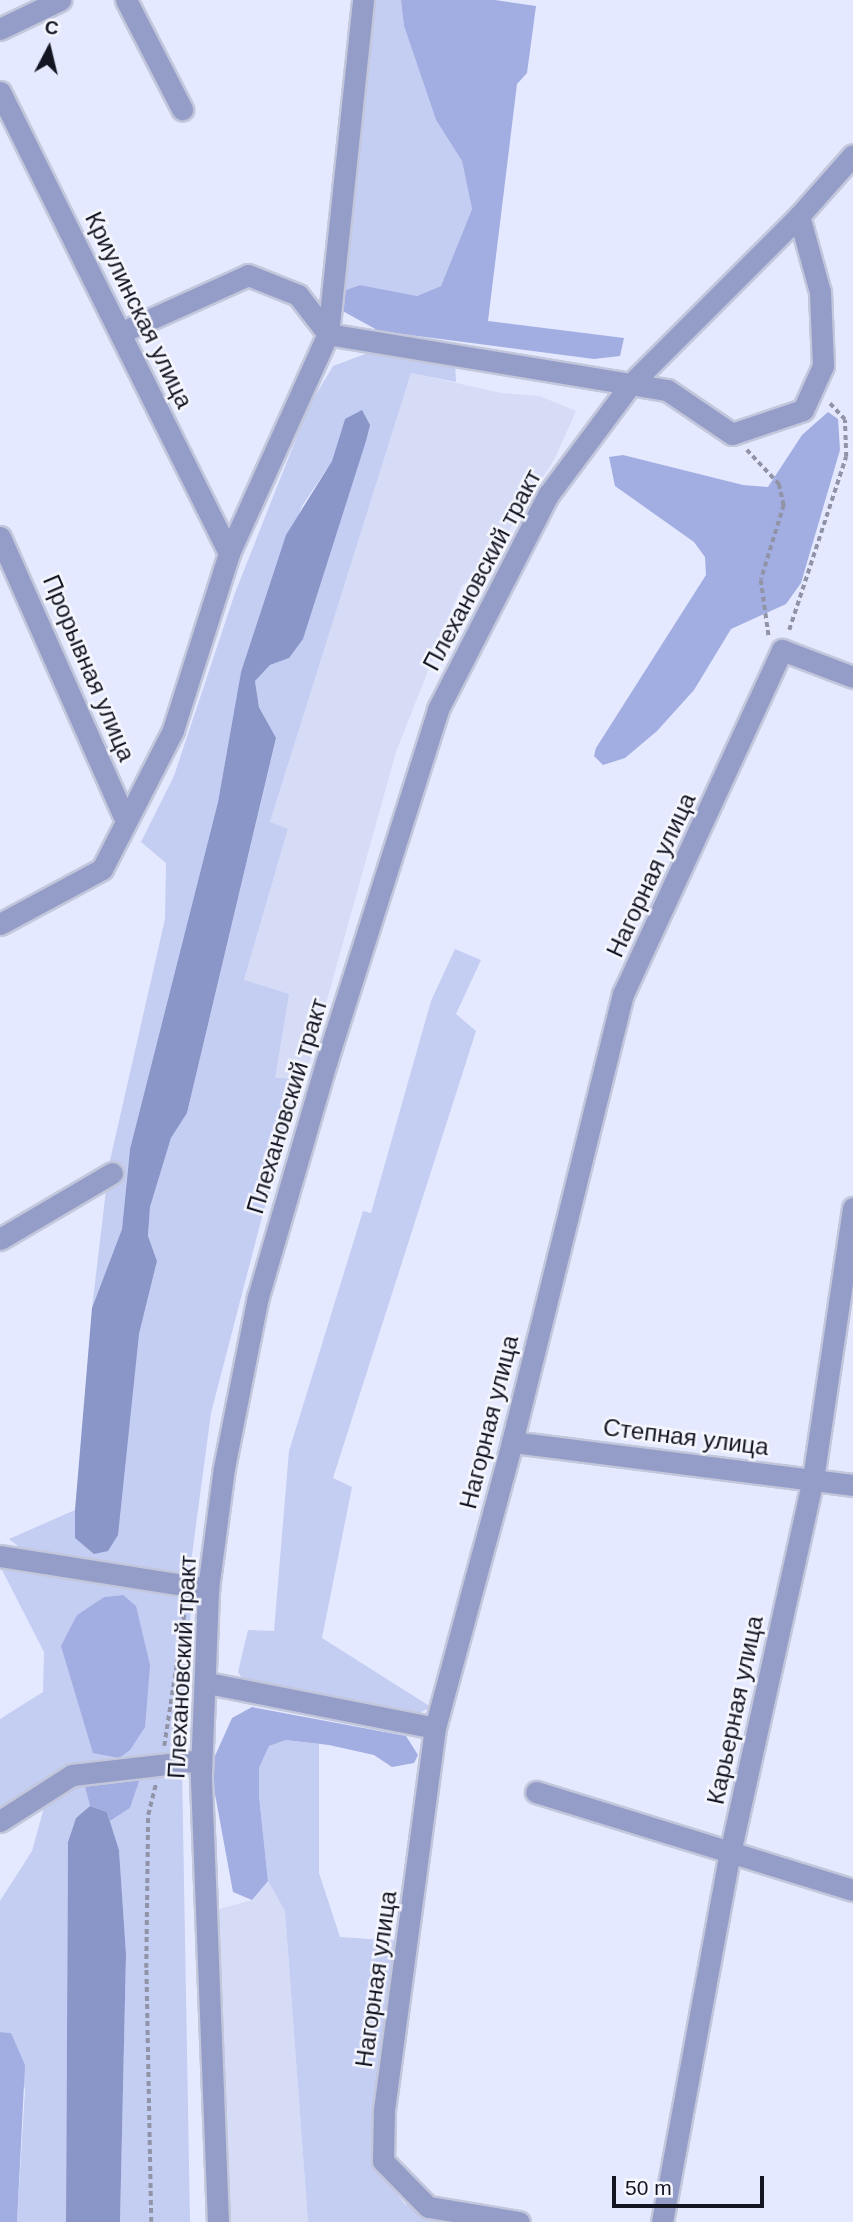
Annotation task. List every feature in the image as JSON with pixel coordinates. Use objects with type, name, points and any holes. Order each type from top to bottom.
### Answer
[{"type":"street","points":[[0,29],[60,0]]},
{"type":"street","points":[[127,0],[182,109]]},
{"type":"street","points":[[0,924],[102,869],[173,730],[229,554],[328,334],[363,0]]},
{"type":"street","name":"Криулинская улица","points":[[0,92],[122,332],[229,554]]},
{"type":"street","name":"Плехановский тракт","points":[[218,2222],[201,1760],[208,1683],[199,1588],[258,1297],[326,1063],[438,709],[548,495],[630,386],[799,216],[853,155]]},
{"type":"street","points":[[122,332],[248,275],[298,295],[328,334],[667,390],[732,434],[803,410],[823,366],[820,292],[799,216]]},
{"type":"street","name":"Прорывная улица","points":[[0,537],[127,821]]},
{"type":"street","points":[[782,650],[853,677]]},
{"type":"street","name":"Нагорная улица","points":[[519,2222],[428,2207],[383,2161],[384,2110],[435,1728],[512,1442],[623,994],[782,650]]},
{"type":"street","points":[[0,1239],[112,1173]]},
{"type":"street","name":"Карьерная улица","points":[[662,2222],[730,1853],[813,1479],[853,1208]]},
{"type":"street","name":"Степная улица","points":[[512,1442],[853,1485]]},
{"type":"street","points":[[0,1556],[199,1588]]},
{"type":"street","points":[[208,1683],[435,1728]]},
{"type":"street","points":[[0,1821],[72,1775],[201,1760]]},
{"type":"street","points":[[536,1792],[853,1890]]},
{"type":"path","points":[[732,434],[779,484],[784,505],[761,580],[765,634],[782,650],[846,457],[845,420],[834,405],[811,393]]},
{"type":"path","points":[[151,2222],[148,1815],[199,1588]]},
{"type":"shaded area","points":[[371,0],[401,0],[404,26],[436,120],[462,161],[472,209],[441,286],[417,296],[360,285],[343,291]]},
{"type":"shaded area","points":[[401,0],[495,0],[536,6],[527,73],[517,84],[488,321],[624,338],[620,356],[594,359],[379,331],[339,309],[343,291],[360,285],[417,296],[441,286],[472,209],[462,161],[436,120],[404,26]]},
{"type":"shaded area","points":[[373,351],[455,362],[456,382],[411,373],[270,822],[288,829],[244,980],[289,994],[275,1078],[305,1079],[263,1213],[211,1413],[189,1577],[28,1554],[9,1539],[75,1510],[75,1538],[139,1334],[157,1261],[148,1236],[150,1207],[171,1138],[187,1113],[276,739],[259,706],[255,681],[270,665],[289,658],[338,523],[366,441],[345,419],[332,461],[302,506],[241,672],[218,802],[130,1149],[122,1229],[92,1308],[109,1165],[165,919],[166,863],[141,842],[174,776],[235,593],[309,406],[333,366]]},
{"type":"shaded area","points":[[411,373],[501,393],[540,396],[576,411],[555,458],[491,559],[461,587],[396,752],[305,1079],[275,1079],[244,980],[288,830],[270,822]]},
{"type":"shaded area","points":[[362,410],[370,425],[366,441],[303,639],[289,658],[270,665],[255,681],[259,707],[276,738],[187,1113],[171,1138],[150,1207],[148,1236],[157,1261],[139,1334],[118,1535],[108,1551],[94,1554],[75,1538],[92,1308],[122,1229],[130,1149],[218,802],[241,672],[286,535],[332,461],[345,419]]},
{"type":"shaded area","points":[[828,412],[838,419],[840,450],[801,583],[786,604],[731,629],[694,690],[657,731],[625,758],[603,765],[594,756],[596,748],[706,575],[705,557],[694,542],[615,486],[609,457],[623,455],[743,485],[768,487],[802,435]]},
{"type":"shaded area","points":[[455,949],[481,960],[456,1014],[476,1031],[333,1478],[352,1487],[322,1638],[431,1707],[415,1715],[244,1681],[238,1672],[248,1630],[274,1631],[289,1451],[363,1211],[371,1213],[431,1001]]},
{"type":"shaded area","points":[[0,1566],[192,1594],[180,1756],[69,1771],[0,1808],[0,1719],[43,1692],[44,1652]],"holes":[[[123,1595],[83,1708],[69,1673],[77,1615],[104,1597]]]},
{"type":"shaded area","points":[[123,1595],[136,1606],[150,1665],[145,1727],[130,1750],[119,1758],[93,1753],[61,1646],[77,1615],[104,1597]]},
{"type":"shaded area","points":[[252,1707],[406,1736],[418,1755],[414,1763],[392,1767],[374,1755],[329,1745],[286,1740],[269,1746],[259,1768],[259,1796],[268,1881],[252,1900],[233,1892],[210,1767],[232,1718]]},
{"type":"shaded area","points":[[286,1740],[319,1744],[319,1873],[340,1937],[399,1941],[381,2174],[404,2203],[431,2218],[454,2222],[308,2222],[285,1911],[268,1881],[259,1796],[259,1768],[269,1746]]},
{"type":"shaded area","points":[[182,1768],[190,2222],[120,2222],[126,1954],[119,1850],[110,1821],[130,1808],[142,1773]]},
{"type":"shaded area","points":[[142,1773],[130,1808],[110,1821],[107,1812],[90,1806],[84,1783]]},
{"type":"shaded area","points":[[84,1783],[90,1806],[76,1818],[68,1842],[66,2222],[17,2222],[25,2090],[11,2033],[0,2032],[0,1901],[32,1851],[45,1804]]},
{"type":"shaded area","points":[[90,1806],[107,1812],[119,1850],[126,1954],[120,2222],[66,2222],[68,1842],[76,1818]]},
{"type":"shaded area","points":[[268,1881],[285,1911],[308,2222],[227,2222],[216,1910],[252,1900]]},
{"type":"shaded area","points":[[0,2032],[11,2033],[25,2065],[17,2222],[0,2222]]}]
